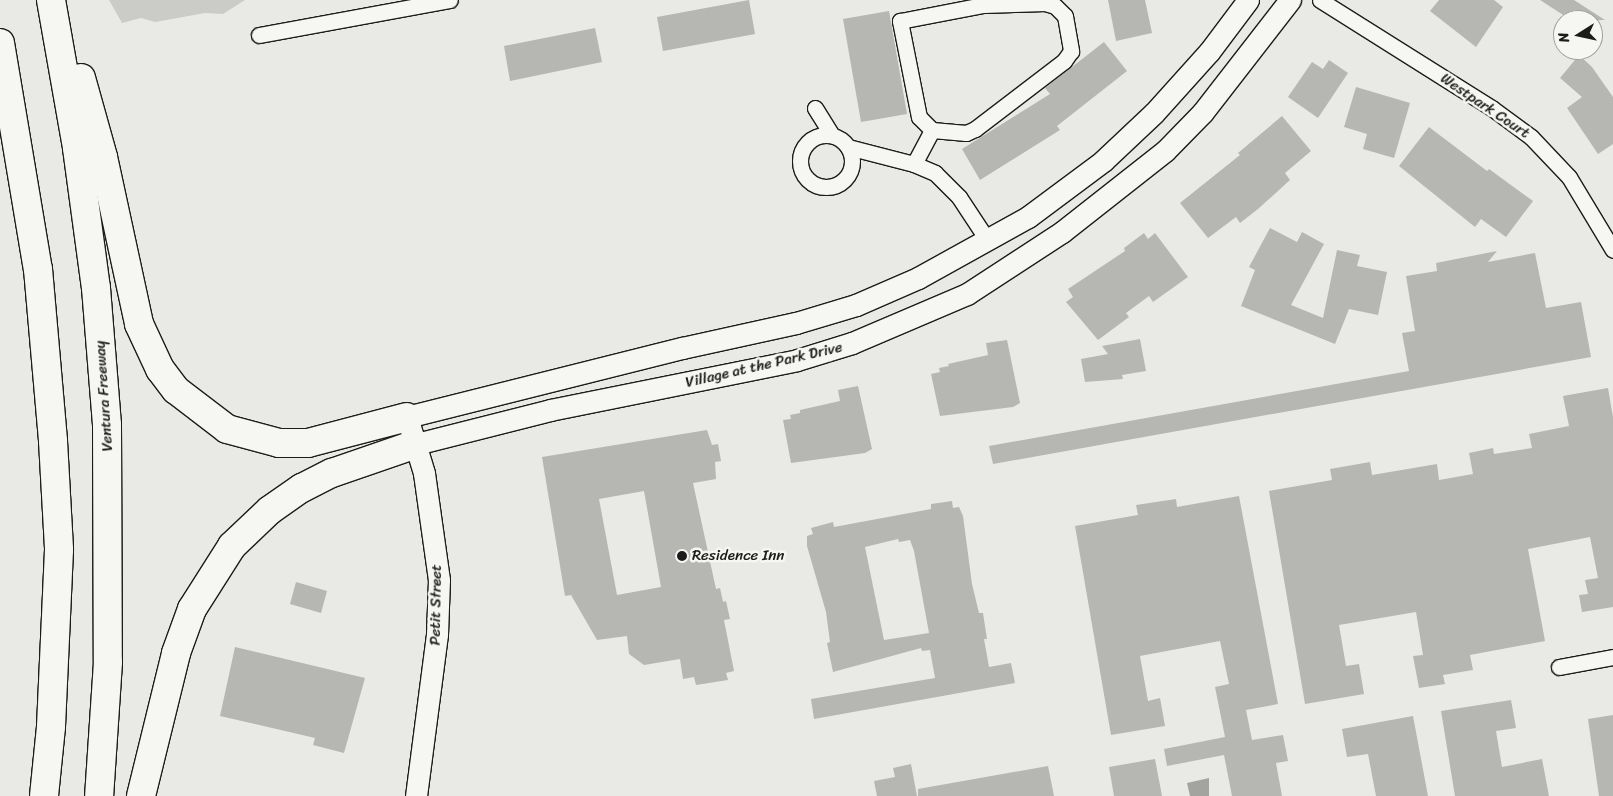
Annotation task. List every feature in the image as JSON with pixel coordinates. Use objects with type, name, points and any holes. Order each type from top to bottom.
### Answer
[{"type":"highway","name":"Ventura Freeway","points":[[52,0],[77,148],[96,288],[107,425],[108,662],[98,796]]},
{"type":"highway","points":[[59,0],[103,157],[139,324],[160,369],[176,390],[193,406],[228,429],[279,443],[308,443],[407,417]]},
{"type":"highway","points":[[0,43],[38,269],[53,441],[59,550],[51,727],[44,796]]},
{"type":"highway","points":[[141,796],[176,652],[192,609],[232,546],[270,510],[302,488],[332,473],[416,444]]},
{"type":"street","points":[[259,35],[450,0]]},
{"type":"street","points":[[407,417],[682,348],[796,323],[856,305],[918,278],[988,241],[1028,217],[1103,161],[1154,113],[1210,52],[1248,0]]},
{"type":"street","name":"Village at the Park Drive","points":[[416,444],[550,410],[797,360],[852,343],[967,294],[1062,232],[1165,151],[1203,112],[1290,0]]},
{"type":"street","name":"Westpark Court","points":[[1320,0],[1493,109],[1531,137],[1569,177],[1613,250]]},
{"type":"street","points":[[1045,3],[1055,6],[1065,16],[1071,51],[1064,61],[976,129],[966,133],[932,130],[919,117],[900,21],[983,5],[1045,3]]},
{"type":"street","points":[[848,147],[851,167],[847,176],[835,185],[824,187],[810,182],[801,169],[800,159],[802,150],[812,138],[815,108],[832,135],[848,147],[914,164],[934,173],[958,197],[988,241]]},
{"type":"street","points":[[914,164],[932,130]]},
{"type":"street","points":[[812,138],[832,135]]},
{"type":"street","points":[[851,167],[878,155]]},
{"type":"street","name":"Petit Street","points":[[407,417],[424,473],[439,580],[437,634],[416,796]]},
{"type":"street","points":[[1559,666],[1613,657]]},
{"type":"shaded area","points":[[109,0],[245,0],[223,14],[205,13],[155,22],[141,18],[122,23]]},
{"type":"shaded area","points":[[1209,778],[1209,796],[1190,796],[1187,783]]},
{"type":"building","points":[[749,0],[755,34],[663,51],[657,17]]},
{"type":"building","points":[[1108,0],[1145,0],[1152,33],[1116,41]]},
{"type":"building","points":[[1439,0],[1494,0],[1503,7],[1476,47],[1430,11]]},
{"type":"building","points":[[1540,0],[1574,0],[1590,10],[1556,10]]},
{"type":"building","points":[[889,11],[907,114],[861,122],[843,19]]},
{"type":"building","points":[[595,28],[602,62],[510,81],[504,46]]},
{"type":"building","points":[[1104,42],[1127,71],[1057,126],[1060,130],[980,180],[962,149],[1050,94],[1045,88]]},
{"type":"building","points":[[1329,60],[1348,73],[1318,118],[1288,97],[1312,62],[1323,69]]},
{"type":"building","points":[[1575,60],[1584,60],[1592,67],[1613,97],[1613,144],[1598,154],[1567,108],[1582,97],[1560,78]]},
{"type":"building","points":[[1356,87],[1410,103],[1394,158],[1363,149],[1367,134],[1344,127]]},
{"type":"building","points":[[1282,116],[1311,151],[1285,173],[1290,180],[1258,209],[1240,223],[1236,217],[1208,238],[1180,203],[1240,155],[1238,153]]},
{"type":"building","points":[[1429,127],[1487,171],[1489,169],[1533,201],[1506,237],[1481,219],[1475,227],[1399,166]]},
{"type":"building","points":[[1270,228],[1297,242],[1302,232],[1324,244],[1291,305],[1323,318],[1337,250],[1360,255],[1357,266],[1387,272],[1378,315],[1349,309],[1335,344],[1241,306],[1255,270],[1249,267]]},
{"type":"building","points":[[1144,233],[1148,239],[1155,233],[1188,277],[1153,302],[1149,296],[1126,313],[1129,317],[1098,340],[1066,302],[1073,297],[1068,289],[1125,251],[1124,248]]},
{"type":"building","points":[[1497,251],[1488,262],[1535,253],[1546,308],[1581,302],[1591,357],[993,464],[989,446],[1409,371],[1402,333],[1415,331],[1406,276],[1437,271],[1436,263]]},
{"type":"building","points":[[1140,339],[1146,371],[1122,375],[1123,379],[1085,382],[1081,359],[1108,354],[1102,346]]},
{"type":"building","points":[[1007,340],[1020,403],[1013,407],[940,416],[931,374],[940,372],[939,368],[949,366],[948,364],[988,355],[986,343]]},
{"type":"building","points":[[858,386],[872,449],[865,453],[791,463],[783,420],[791,419],[790,415],[800,413],[800,410],[840,401],[838,390]]},
{"type":"building","points":[[1608,388],[1613,417],[1613,607],[1582,612],[1579,595],[1588,594],[1585,580],[1598,578],[1590,537],[1528,549],[1545,641],[1470,655],[1473,670],[1443,675],[1445,684],[1419,688],[1413,656],[1423,655],[1416,612],[1339,625],[1346,666],[1359,664],[1364,694],[1305,704],[1269,491],[1332,480],[1330,469],[1370,462],[1372,475],[1437,464],[1439,480],[1473,474],[1469,453],[1493,448],[1494,454],[1532,448],[1529,434],[1569,426],[1563,396]]},
{"type":"building","name":"Residence Inn","points":[[707,430],[712,445],[718,444],[721,461],[715,462],[716,479],[693,483],[716,589],[720,588],[723,602],[726,601],[730,619],[724,620],[734,671],[726,673],[728,680],[696,685],[694,677],[683,679],[680,659],[644,665],[629,654],[627,636],[597,640],[571,595],[565,596],[542,457]],"holes":[[[644,491],[661,587],[617,595],[599,499]]]},
{"type":"building","points":[[1239,496],[1278,704],[1246,710],[1252,740],[1283,735],[1288,761],[1276,763],[1282,796],[1232,796],[1224,755],[1167,766],[1164,749],[1225,737],[1215,687],[1229,684],[1220,641],[1140,656],[1148,701],[1160,698],[1165,726],[1111,735],[1075,526],[1138,515],[1136,505],[1176,499],[1177,507]]},
{"type":"building","points":[[952,501],[953,508],[959,507],[963,516],[972,584],[979,613],[983,613],[987,639],[984,639],[989,667],[1011,663],[1015,683],[814,719],[811,699],[935,678],[930,650],[922,651],[921,648],[833,672],[827,643],[830,642],[826,612],[807,546],[807,536],[813,534],[811,528],[833,522],[834,527],[931,509],[931,504]],"holes":[[[898,539],[899,542],[910,540],[914,551],[929,633],[884,640],[865,547]]]},
{"type":"building","points":[[296,582],[327,591],[321,613],[290,604]]},
{"type":"building","points":[[235,647],[365,678],[344,753],[313,745],[315,738],[220,716]]},
{"type":"building","points":[[1511,700],[1516,728],[1496,731],[1502,767],[1542,759],[1549,796],[1455,796],[1441,711]]},
{"type":"building","points":[[1613,715],[1613,796],[1599,796],[1588,719]]},
{"type":"building","points":[[1413,716],[1428,796],[1376,796],[1368,754],[1347,757],[1342,729]]},
{"type":"building","points":[[1155,759],[1162,796],[1114,796],[1109,767]]},
{"type":"building","points":[[911,764],[917,796],[877,796],[874,781],[895,777],[893,768]]},
{"type":"building","points":[[1048,766],[1054,796],[918,796],[918,789]]},
{"type":"place","name":"Residence Inn","points":[[682,556]]}]
